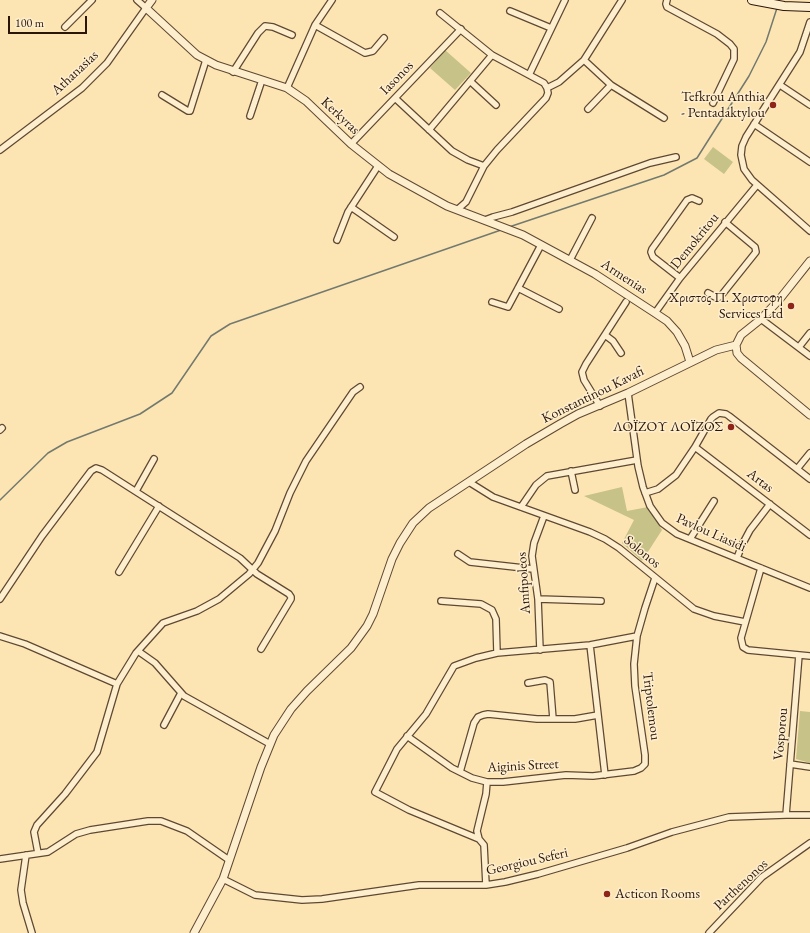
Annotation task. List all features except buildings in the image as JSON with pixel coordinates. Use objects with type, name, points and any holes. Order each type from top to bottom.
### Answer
[{"type":"main road","points":[[752,0],[792,7],[810,7]]},
{"type":"street","points":[[65,27],[92,0]]},
{"type":"street","points":[[137,0],[146,8]]},
{"type":"street","name":"Athanasias","points":[[0,150],[82,88],[107,63],[152,0]]},
{"type":"street","points":[[287,88],[315,25],[332,0]]},
{"type":"street","points":[[529,75],[565,0]]},
{"type":"street","points":[[547,88],[559,82],[584,60],[622,0]]},
{"type":"street","points":[[667,0],[666,4],[668,7],[717,34],[734,49],[734,59],[713,102]]},
{"type":"street","name":"Kerkyras","points":[[146,8],[190,49],[206,60],[233,72],[287,88],[306,101],[351,144],[378,166],[403,182],[431,198],[523,235]]},
{"type":"street","points":[[510,11],[551,28]]},
{"type":"street","points":[[440,13],[492,55],[544,83],[548,92],[546,98],[484,166],[466,202],[458,209]]},
{"type":"street","points":[[810,22],[800,52],[744,141],[741,154],[744,169],[757,185],[810,231]]},
{"type":"street","points":[[315,25],[365,52],[371,52],[374,50],[384,38]]},
{"type":"street","points":[[233,72],[258,33],[265,26],[273,26],[292,35]]},
{"type":"street","name":"Iasonos","points":[[351,144],[461,29]]},
{"type":"street","points":[[429,130],[492,55]]},
{"type":"street","points":[[162,96],[190,111],[206,60]]},
{"type":"street","points":[[584,60],[611,85],[664,118]]},
{"type":"street","points":[[250,116],[262,80]]},
{"type":"street","points":[[470,80],[496,105]]},
{"type":"street","points":[[588,109],[611,85]]},
{"type":"street","points":[[780,85],[810,105]]},
{"type":"street","points":[[395,98],[429,130],[459,155],[475,164],[484,166]]},
{"type":"street","points":[[754,124],[810,162]]},
{"type":"street","points":[[487,221],[493,216],[512,212],[650,163],[676,158]]},
{"type":"street","points":[[337,240],[348,212],[378,166]]},
{"type":"street","name":"Demokritou","points":[[655,313],[680,278],[757,185]]},
{"type":"street","points":[[680,278],[654,257],[651,252],[689,198],[694,198],[699,202]]},
{"type":"street","points":[[351,207],[394,237]]},
{"type":"street","points":[[570,260],[592,218]]},
{"type":"street","points":[[708,292],[715,297],[720,296],[756,252],[755,247],[725,222]]},
{"type":"street","name":"Armenias","points":[[523,235],[595,274],[667,322],[677,332],[685,346],[690,362]]},
{"type":"street","points":[[492,302],[508,307],[541,244]]},
{"type":"street","points":[[810,261],[779,300],[761,319],[741,335],[736,345],[737,353],[741,358],[810,415]]},
{"type":"street","points":[[518,288],[559,309]]},
{"type":"street","points":[[600,406],[584,380],[582,372],[626,302]]},
{"type":"street","points":[[761,319],[810,356]]},
{"type":"street","points":[[799,347],[810,333]]},
{"type":"street","points":[[605,335],[613,341],[621,353]]},
{"type":"street","name":"Konstantinou Kavafi","points":[[194,933],[223,879],[270,744],[282,721],[307,691],[350,648],[367,626],[373,614],[392,559],[412,523],[429,508],[468,482],[578,414],[600,406],[716,350],[736,345]]},
{"type":"street","points":[[38,853],[34,832],[37,825],[65,794],[97,752],[117,684],[138,651],[163,623],[197,611],[219,599],[253,570],[275,531],[290,493],[306,461],[353,392],[360,387]]},
{"type":"street","name":"Pavlou Liasidi","points":[[628,393],[637,460],[645,493],[650,506],[662,523],[671,531],[690,540],[810,588]]},
{"type":"street","points":[[645,493],[658,489],[676,475],[695,447],[711,419],[719,413],[729,416],[810,479]]},
{"type":"street","name":"Artas","points":[[695,447],[810,535]]},
{"type":"street","points":[[797,469],[810,453]]},
{"type":"street","points":[[136,491],[154,459]]},
{"type":"street","points":[[521,507],[542,478],[552,474],[637,460]]},
{"type":"street","points":[[0,599],[42,536],[96,468],[102,470],[136,491],[240,558],[253,570],[292,597],[261,649]]},
{"type":"street","points":[[571,471],[575,490]]},
{"type":"street","name":"Solonos","points":[[468,482],[493,497],[590,532],[605,539],[619,548],[694,609],[714,616],[745,622]]},
{"type":"street","points":[[690,540],[714,501]]},
{"type":"street","points":[[737,558],[748,534],[770,504]]},
{"type":"street","points":[[119,572],[159,506]]},
{"type":"street","name":"Amfipoleos","points":[[540,650],[538,599],[533,569],[533,549],[544,516]]},
{"type":"street","points":[[458,554],[470,562],[533,569]]},
{"type":"street","points":[[761,568],[745,622],[741,644],[745,649],[810,656]]},
{"type":"street","name":"Triptolemou","points":[[643,766],[645,755],[634,671],[637,636],[656,578]]},
{"type":"street","points":[[538,599],[601,601]]},
{"type":"street","points":[[441,601],[481,604],[492,610],[496,619],[497,653]]},
{"type":"street","points":[[0,636],[25,644],[117,684]]},
{"type":"street","points":[[480,839],[409,810],[375,792],[397,749],[426,714],[454,666],[476,658],[497,653],[590,645],[637,636]]},
{"type":"street","points":[[590,645],[605,775]]},
{"type":"street","points":[[138,651],[155,663],[184,696],[270,744]]},
{"type":"street","name":"Vosporou","points":[[786,814],[799,655]]},
{"type":"street","points":[[528,683],[545,680],[550,682],[553,719]]},
{"type":"street","points":[[164,725],[181,693]]},
{"type":"street","points":[[460,772],[474,722],[480,716],[488,714],[524,719],[575,719],[598,716]]},
{"type":"street","name":"Aiginis Street","points":[[407,736],[460,772],[487,782],[502,782],[560,776],[605,775],[634,771],[643,766]]},
{"type":"street","points":[[790,764],[810,767]]},
{"type":"street","points":[[486,885],[484,845],[476,831],[487,782]]},
{"type":"street","name":"Georgiou Seferi","points":[[223,879],[255,895],[302,900],[322,899],[419,885],[486,885],[538,874],[627,848],[672,832],[729,817],[786,814],[810,815]]},
{"type":"street","points":[[0,859],[48,852],[76,834],[90,830],[148,821],[161,821],[187,831],[229,860]]},
{"type":"street","name":"Parthenonos","points":[[709,933],[762,877],[810,843]]},
{"type":"street","points":[[26,855],[21,890],[23,903],[32,933]]},
{"type":"shaded area","points":[[445,50],[471,73],[455,90],[430,68]]},
{"type":"shaded area","points":[[713,147],[733,162],[724,174],[704,159]]},
{"type":"shaded area","points":[[622,487],[627,511],[648,507],[662,530],[642,561],[622,543],[634,520],[584,496]]},
{"type":"shaded area","points":[[800,711],[810,712],[810,763],[796,759]]},
{"type":"waterway","points":[[509,227],[664,175],[697,158],[749,76],[766,42],[777,8]]},
{"type":"waterway","points":[[0,500],[48,453],[67,442],[140,414],[172,393],[211,336],[230,324],[501,230]]},
{"type":"place","name":"Tefkrou Anthia - Pentadaktylou","points":[[773,105]]},
{"type":"place","name":"Χριστος Π. Χριστοφη Services Ltd","points":[[791,306]]},
{"type":"place","name":"ΛΟΪΖΟΥ ΛΟΪΖΟΣ","points":[[731,427]]},
{"type":"place","name":"Acticon Rooms","points":[[607,894]]}]
